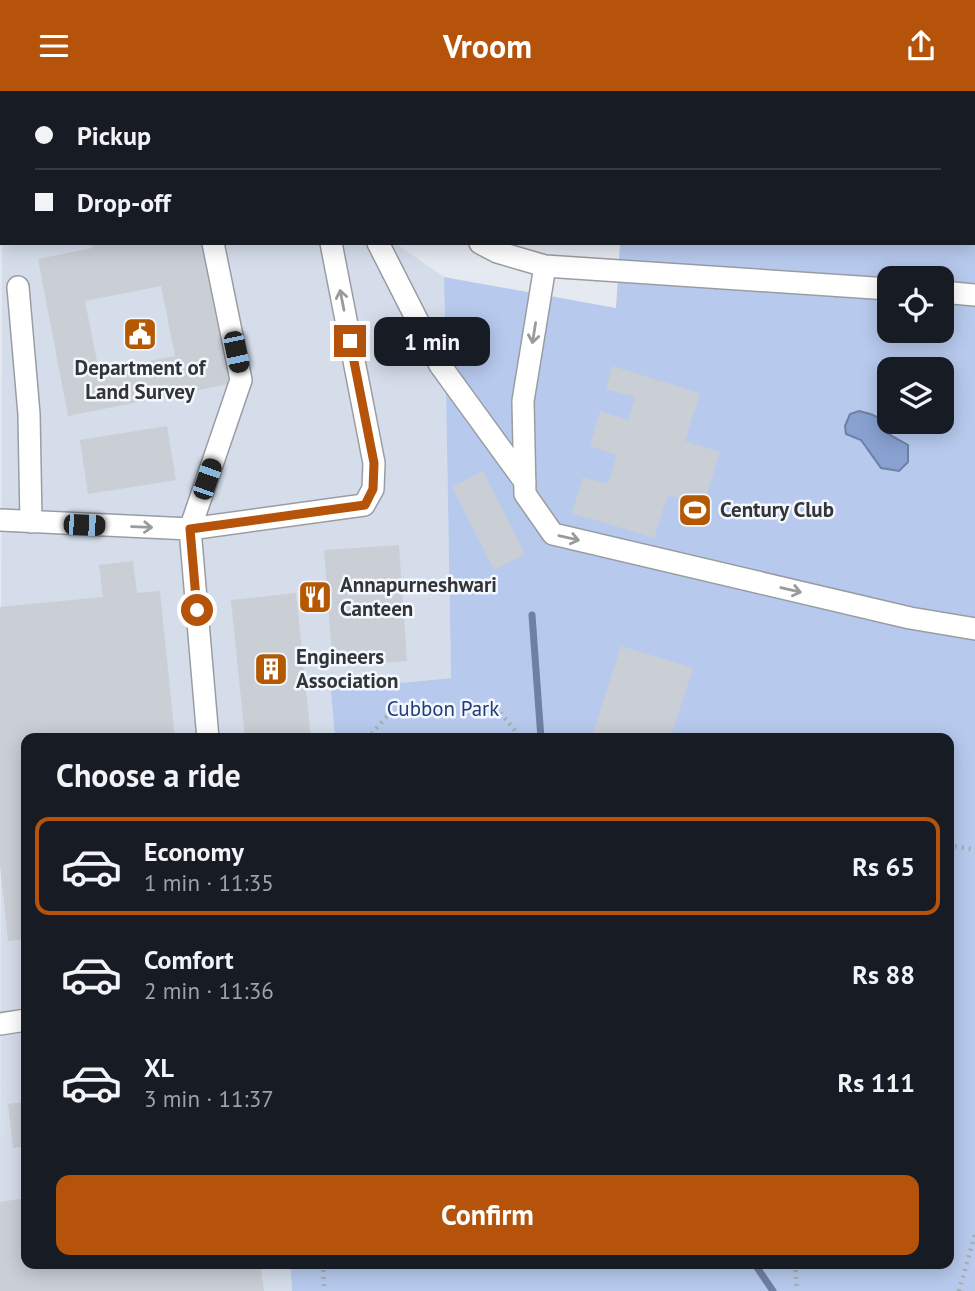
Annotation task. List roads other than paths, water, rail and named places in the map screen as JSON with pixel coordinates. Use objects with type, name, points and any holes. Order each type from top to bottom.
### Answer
[{"type":"street","points":[[207,733],[190,529],[241,380],[213,245]]},
{"type":"street","points":[[0,520],[190,529],[365,505],[373,489],[374,463],[331,245]]},
{"type":"street","points":[[379,245],[440,365],[524,482]]},
{"type":"street","points":[[484,245],[496,252],[545,266],[877,288]]},
{"type":"street","points":[[545,266],[523,401],[524,494],[553,534],[910,618],[975,629]]},
{"type":"street","points":[[18,286],[29,414],[31,522]]},
{"type":"street","points":[[954,293],[975,295]]},
{"type":"street","points":[[0,1024],[21,1021]]},
{"type":"waterway","points":[[532,615],[541,733]]},
{"type":"waterway","points":[[758,1269],[773,1291]]},
{"type":"place","name":"Department of Land Survey","points":[[140,334]]},
{"type":"place","name":"Century Club","points":[[695,510]]},
{"type":"place","name":"Annapurneshwari Canteen","points":[[315,597]]},
{"type":"place","name":"Engineers Association","points":[[271,669]]},
{"type":"park label","name":"Cubbon Park","points":[[443,709]]}]
